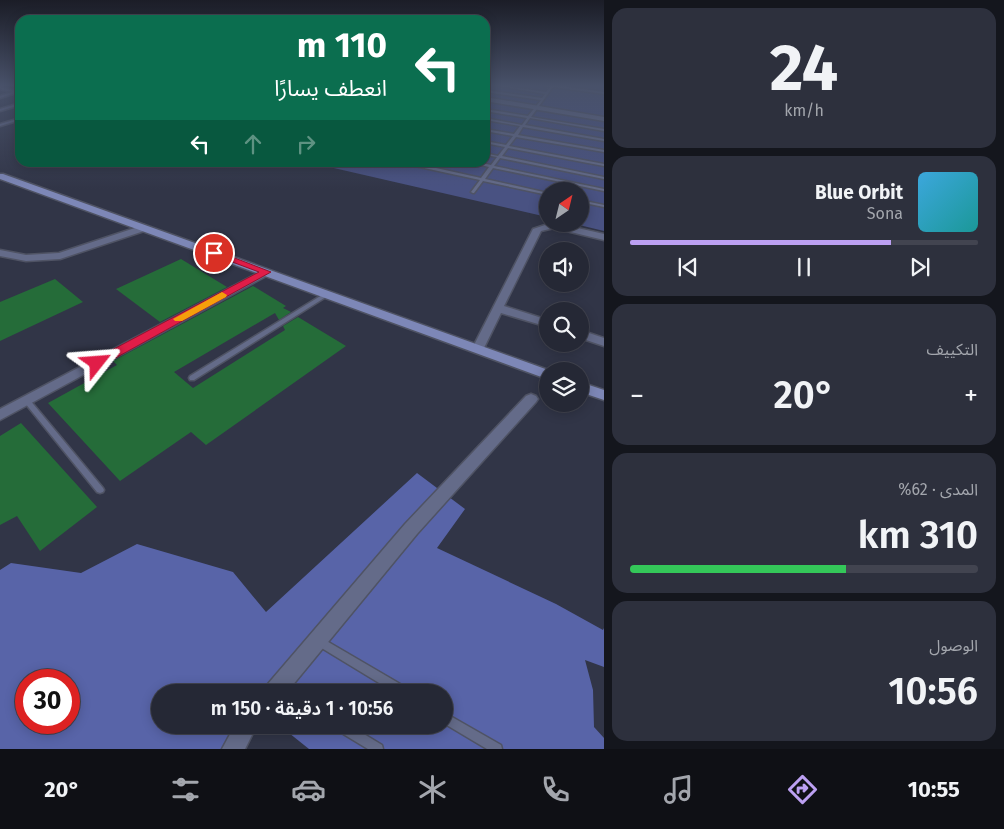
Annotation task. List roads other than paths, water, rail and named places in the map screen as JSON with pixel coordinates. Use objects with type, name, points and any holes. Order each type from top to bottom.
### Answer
[{"type":"street","points":[[0,176],[539,372]]},
{"type":"street","points":[[478,349],[538,229],[554,225],[604,237]]},
{"type":"street","points":[[0,252],[26,258],[60,256],[144,228]]},
{"type":"street","points":[[0,415],[266,272]]},
{"type":"street","points":[[498,308],[539,321]]},
{"type":"street","points":[[589,337],[604,342]]},
{"type":"street","points":[[589,389],[604,395]]},
{"type":"street","points":[[284,684],[317,640],[412,529],[531,399]]},
{"type":"street","points":[[233,749],[242,734]]},
{"type":"lane","points":[[0,125],[15,120]]},
{"type":"lane","points":[[490,120],[604,140]]},
{"type":"lane","points":[[473,192],[526,120]]},
{"type":"lane","points":[[545,120],[604,130]]},
{"type":"lane","points":[[490,131],[604,151]]},
{"type":"lane","points":[[490,143],[604,165]]},
{"type":"lane","points":[[490,155],[604,178]]},
{"type":"lane","points":[[424,167],[539,192]]},
{"type":"lane","points":[[491,167],[604,190]]},
{"type":"lane","points":[[589,203],[604,206]]},
{"type":"lane","points":[[192,378],[328,294]]},
{"type":"lane","points":[[27,401],[100,490]]},
{"type":"lane","points":[[317,640],[390,684]]},
{"type":"lane","points":[[453,723],[497,749]]},
{"type":"lane","points":[[353,734],[378,749]]}]
